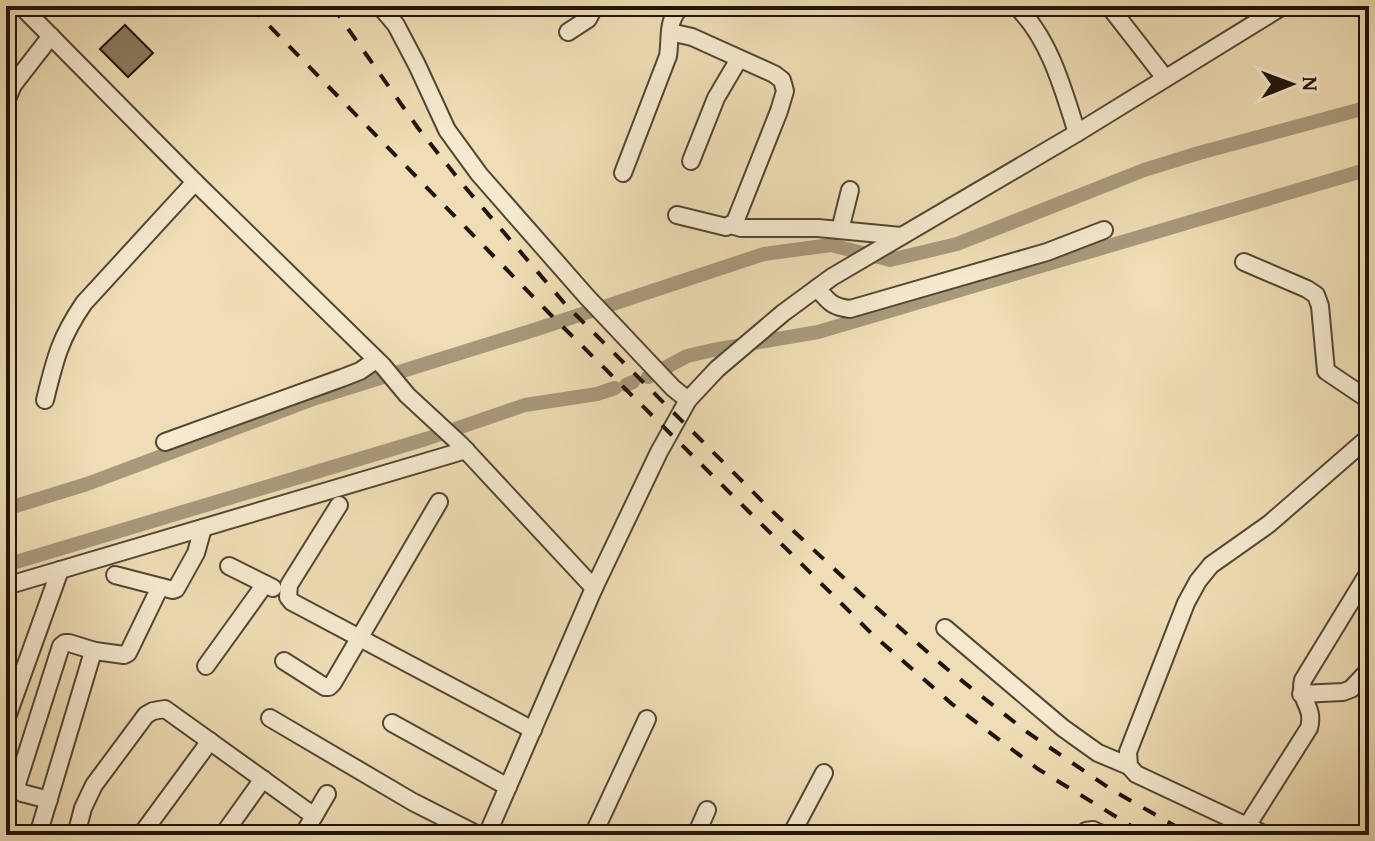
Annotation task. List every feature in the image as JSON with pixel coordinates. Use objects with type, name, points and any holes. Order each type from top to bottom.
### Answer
[{"type":"street","points":[[21,6],[380,363],[407,395],[463,447],[594,588]]},
{"type":"street","points":[[380,6],[396,25],[447,130],[479,174],[587,297],[688,400]]},
{"type":"street","points":[[568,32],[588,19],[595,6]]},
{"type":"street","points":[[623,173],[668,56],[670,21],[682,6]]},
{"type":"street","points":[[1016,6],[1040,38],[1061,84],[1077,133]]},
{"type":"street","points":[[1109,6],[1165,78]]},
{"type":"street","points":[[487,835],[594,588],[659,452],[688,400],[717,369],[832,277],[1077,133],[1283,6]]},
{"type":"street","points":[[670,32],[692,37],[774,74],[782,80],[785,91],[735,222],[726,227],[677,215]]},
{"type":"street","points":[[6,102],[13,85],[51,36]]},
{"type":"street","points":[[691,161],[716,98],[739,59]]},
{"type":"street","points":[[45,400],[59,347],[84,303],[195,182]]},
{"type":"street","points":[[840,230],[850,190]]},
{"type":"street","points":[[731,225],[741,228],[840,230],[896,239]]},
{"type":"street","points":[[817,288],[837,308],[850,309],[1047,252],[1104,230]]},
{"type":"street","points":[[1244,262],[1316,295],[1320,306],[1326,371],[1369,400]]},
{"type":"street","points":[[165,442],[380,363]]},
{"type":"street","points":[[1129,766],[1128,752],[1186,603],[1198,581],[1211,565],[1269,524],[1369,437]]},
{"type":"street","points":[[6,586],[463,447]]},
{"type":"street","points":[[284,661],[329,687],[439,502]]},
{"type":"street","points":[[288,597],[289,585],[339,505]]},
{"type":"street","points":[[115,575],[173,590],[179,586],[196,553],[203,528]]},
{"type":"street","points":[[229,566],[533,730]]},
{"type":"street","points":[[6,720],[60,570]]},
{"type":"street","points":[[1247,826],[1309,728],[1310,712],[1301,694],[1303,680],[1369,572]]},
{"type":"street","points":[[206,666],[265,584]]},
{"type":"street","points":[[49,800],[19,791],[17,784],[61,646],[69,643],[95,651],[128,653],[160,587]]},
{"type":"street","points":[[945,628],[1063,728],[1098,753],[1266,835]]},
{"type":"street","points":[[38,835],[87,666],[95,651]]},
{"type":"street","points":[[1301,694],[1343,692],[1351,689],[1369,670]]},
{"type":"street","points":[[76,835],[83,808],[94,785],[146,715],[165,709],[314,816]]},
{"type":"street","points":[[270,718],[413,802],[478,835]]},
{"type":"street","points":[[593,835],[647,719]]},
{"type":"street","points":[[392,723],[508,787]]},
{"type":"street","points":[[141,835],[210,741]]},
{"type":"street","points":[[791,835],[824,773]]},
{"type":"street","points":[[223,835],[263,779]]},
{"type":"street","points":[[303,835],[327,794]]},
{"type":"street","points":[[696,835],[707,810]]},
{"type":"street","points":[[1083,835],[1091,830],[1104,835]]},
{"type":"building","points":[[125,25],[153,53],[128,77],[100,49]]},
{"type":"waterway","points":[[6,509],[87,484],[316,398],[764,254],[831,245],[890,260],[957,244],[1144,170],[1369,107]]},
{"type":"waterway","points":[[648,377],[687,356],[818,332],[1369,169]]},
{"type":"waterway","points":[[626,385],[633,382]]},
{"type":"waterway","points":[[6,565],[426,439],[525,405],[597,394],[615,388]]},
{"type":"railway","points":[[250,6],[549,313],[871,633],[952,704],[1038,769],[1146,835]]},
{"type":"railway","points":[[332,6],[418,128],[566,305],[770,509],[947,669],[1027,732],[1112,790],[1191,835]]}]
